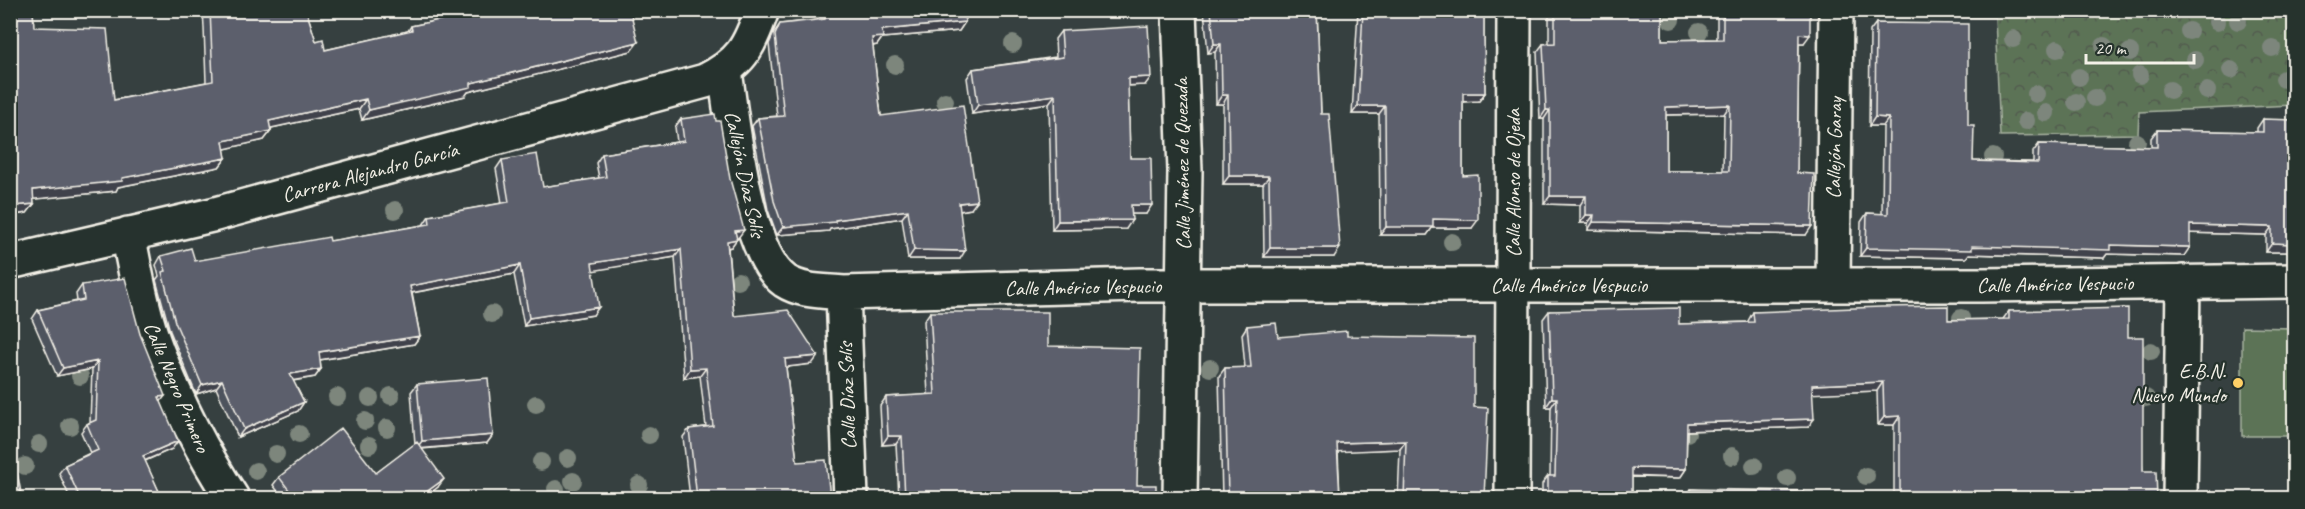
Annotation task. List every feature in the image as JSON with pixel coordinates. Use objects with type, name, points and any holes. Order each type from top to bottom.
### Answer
[{"type":"street","points":[[725,71],[746,49],[762,10]]},
{"type":"street","name":"Calle Jiménez de Quezada","points":[[1179,10],[1185,171],[1180,498]]},
{"type":"street","name":"Calle Alonso de Ojeda","points":[[1512,498],[1514,10]]},
{"type":"street","name":"Callejón Garay","points":[[1833,285],[1836,10]]},
{"type":"street","name":"Carrera Alejandro García","points":[[10,262],[212,215],[655,96],[705,81],[725,71]]},
{"type":"street","name":"Callejón Díaz Solís","points":[[725,71],[738,156],[749,208],[761,247],[773,270],[786,282],[803,289],[843,292]]},
{"type":"street","name":"Calle Negro Primero","points":[[128,234],[141,300],[156,350],[186,418],[212,468],[232,498]]},
{"type":"street","name":"Calle Américo Vespucio","points":[[843,292],[1183,286],[1833,285],[2295,281]]},
{"type":"street","points":[[2180,498],[2183,282]]},
{"type":"street","name":"Calle Díaz Solís","points":[[843,292],[851,498]]},
{"type":"green space","points":[[1836,10],[2294,11],[2294,105],[2139,112],[2138,134],[2000,136],[1995,17],[1836,18]]},
{"type":"green space","points":[[2242,327],[2294,328],[2294,436],[2242,436]]},
{"type":"building","points":[[10,10],[33,10],[34,27],[107,29],[114,100],[213,81],[210,10],[306,10],[316,41],[323,39],[325,50],[412,30],[411,26],[487,10],[630,10],[638,42],[471,83],[471,87],[369,110],[366,99],[269,121],[271,131],[223,141],[226,158],[122,178],[122,181],[33,190],[34,204],[14,206],[15,213],[10,214]]},
{"type":"building","points":[[824,10],[964,10],[965,22],[882,30],[883,37],[872,38],[881,116],[963,105],[977,201],[959,203],[965,251],[914,250],[908,210],[835,220],[835,222],[783,227],[774,201],[758,118],[784,116],[775,35],[780,24],[825,19]]},
{"type":"building","points":[[1211,10],[1317,10],[1321,114],[1329,114],[1340,248],[1270,248],[1269,176],[1229,176],[1228,95],[1222,95],[1221,44],[1214,44]]},
{"type":"building","points":[[1363,10],[1484,10],[1485,93],[1463,93],[1463,176],[1478,175],[1478,220],[1433,219],[1433,227],[1386,227],[1385,106],[1358,106]]},
{"type":"building","points":[[1555,10],[1662,10],[1662,40],[1723,39],[1723,10],[1810,10],[1810,35],[1799,34],[1797,173],[1814,174],[1812,226],[1593,222],[1594,215],[1586,215],[1586,196],[1550,196],[1550,110],[1546,110],[1543,44],[1555,43]],"holes":[[[1730,105],[1729,171],[1666,171],[1666,107]]]},
{"type":"building","points":[[1876,23],[1968,24],[1968,125],[1974,125],[1973,161],[2038,163],[2039,144],[2157,147],[2157,130],[2263,132],[2263,119],[2295,120],[2295,244],[2272,243],[2272,227],[2190,225],[2190,247],[2110,245],[2110,250],[1972,246],[1972,250],[1866,248],[1867,213],[1888,214],[1889,118],[1875,117]]},
{"type":"building","points":[[1148,26],[1151,77],[1128,78],[1130,158],[1151,158],[1152,205],[1131,205],[1132,220],[1058,221],[1055,95],[978,105],[973,69],[1063,57],[1061,31]]},
{"type":"building","points":[[715,114],[716,121],[720,121],[730,179],[744,230],[735,231],[737,239],[727,241],[734,316],[788,310],[818,356],[785,359],[797,462],[826,460],[830,498],[697,498],[689,429],[713,426],[706,368],[690,369],[681,249],[592,263],[599,307],[529,318],[520,265],[410,286],[420,336],[319,352],[321,369],[290,374],[304,402],[244,429],[222,380],[202,385],[175,322],[162,272],[166,271],[161,256],[191,248],[195,261],[329,237],[330,241],[430,224],[429,216],[509,202],[502,160],[537,154],[543,187],[606,177],[602,154],[684,141],[681,119]]},
{"type":"building","points":[[125,278],[140,334],[165,396],[159,397],[178,441],[143,456],[162,498],[80,498],[65,465],[98,450],[87,424],[96,420],[98,361],[63,368],[38,310],[84,300],[82,285]]},
{"type":"building","points":[[1948,306],[1948,320],[2009,319],[2009,311],[2128,308],[2128,337],[2143,337],[2143,471],[2156,471],[2157,498],[1836,498],[1900,493],[1900,416],[1884,417],[1883,382],[1812,385],[1814,419],[1687,423],[1686,469],[1632,468],[1632,498],[1548,498],[1548,476],[1555,476],[1557,398],[1552,398],[1549,311],[1679,308],[1679,324],[1754,322],[1753,312]]},
{"type":"building","points":[[930,312],[1048,312],[1048,346],[1140,348],[1137,485],[1156,485],[1156,498],[905,498],[902,436],[888,436],[886,397],[935,394]]},
{"type":"building","points":[[1276,323],[1278,337],[1347,331],[1347,336],[1474,338],[1474,407],[1488,408],[1484,498],[1404,498],[1406,441],[1337,443],[1340,498],[1228,498],[1225,368],[1251,367],[1247,326]]},
{"type":"building","points":[[488,378],[493,435],[422,441],[417,384]]},
{"type":"building","points":[[341,428],[376,473],[417,442],[444,479],[418,498],[295,498],[279,477]]},
{"type":"building","points":[[10,435],[22,498],[10,498]]},
{"type":"building","points":[[1691,489],[1803,491],[1803,498],[1692,498]]},
{"type":"place","name":"E.B.N. Nuevo Mundo","points":[[2238,383]]}]
